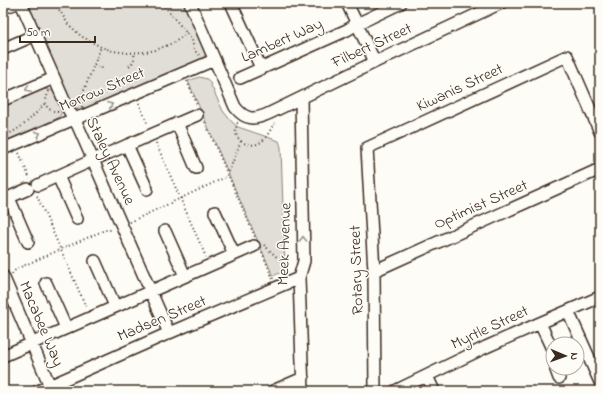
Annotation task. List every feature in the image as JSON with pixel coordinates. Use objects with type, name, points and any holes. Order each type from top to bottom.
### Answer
[{"type":"street","points":[[3,8],[17,3]]},
{"type":"street","name":"Staley Avenue","points":[[21,3],[66,107],[78,126],[169,333]]},
{"type":"street","points":[[190,3],[235,107],[240,114]]},
{"type":"street","points":[[231,3],[261,68]]},
{"type":"street","points":[[347,3],[375,62]]},
{"type":"street","name":"Lambert Way","points":[[240,78],[347,30],[401,3]]},
{"type":"street","name":"Filbert Street","points":[[240,114],[256,118],[261,117],[501,3]]},
{"type":"street","points":[[3,49],[35,35]]},
{"type":"street","name":"Kiwanis Street","points":[[367,148],[567,56],[600,132]]},
{"type":"street","name":"Morrow Street","points":[[3,149],[214,60]]},
{"type":"street","points":[[3,100],[54,78]]},
{"type":"street","name":"Meek Avenue","points":[[301,98],[304,261],[299,278],[303,391]]},
{"type":"street","points":[[28,242],[6,199],[200,114]]},
{"type":"street","points":[[177,123],[196,168]]},
{"type":"street","points":[[128,145],[147,189]]},
{"type":"street","name":"Rotary Street","points":[[367,148],[374,271],[375,391]]},
{"type":"street","name":"Optimist Street","points":[[374,271],[600,169]]},
{"type":"street","points":[[58,176],[77,219]]},
{"type":"street","points":[[215,212],[234,254]]},
{"type":"street","points":[[165,231],[185,276]]},
{"type":"street","points":[[3,356],[234,254],[256,246]]},
{"type":"street","points":[[95,261],[115,306]]},
{"type":"street","name":"Macabee Way","points":[[3,276],[50,386]]},
{"type":"street","name":"Madsen Street","points":[[38,391],[299,278]]},
{"type":"street","points":[[46,283],[66,328]]},
{"type":"street","name":"Myrtle Street","points":[[397,390],[410,388],[427,376],[540,323],[599,299]]},
{"type":"street","points":[[568,311],[600,382]]},
{"type":"street","points":[[540,323],[546,336]]},
{"type":"street","points":[[427,376],[434,391]]},
{"type":"street","points":[[273,391],[303,378]]},
{"type":"path","points":[[55,3],[68,24],[81,36],[101,47],[113,51],[134,53],[156,50],[174,42],[187,33]]},
{"type":"path","points":[[162,3],[192,40],[194,50],[201,58]]},
{"type":"path","points":[[81,98],[101,47]]},
{"type":"path","points":[[129,66],[135,59],[134,53]]},
{"type":"path","points":[[94,65],[104,69]]},
{"type":"path","points":[[183,73],[256,246],[277,287]]},
{"type":"path","points":[[3,136],[18,129],[30,120],[46,102],[54,78]]},
{"type":"path","points":[[135,94],[210,265]]},
{"type":"path","points":[[46,102],[51,111],[59,113]]},
{"type":"path","points":[[240,114],[236,128],[237,137],[241,141],[252,145],[262,141],[274,124],[281,119]]},
{"type":"path","points":[[15,144],[91,317]]},
{"type":"path","points":[[256,246],[264,246],[282,262]]},
{"type":"shaded area","points":[[25,3],[185,3],[205,44],[206,54],[201,60],[84,111],[77,112],[70,105]]},
{"type":"shaded area","points":[[199,77],[209,81],[223,111],[238,127],[279,141],[281,147],[285,269],[273,276],[188,81]]},
{"type":"shaded area","points":[[44,89],[51,90],[56,95],[60,104],[61,115],[56,119],[3,142],[3,107]]}]
